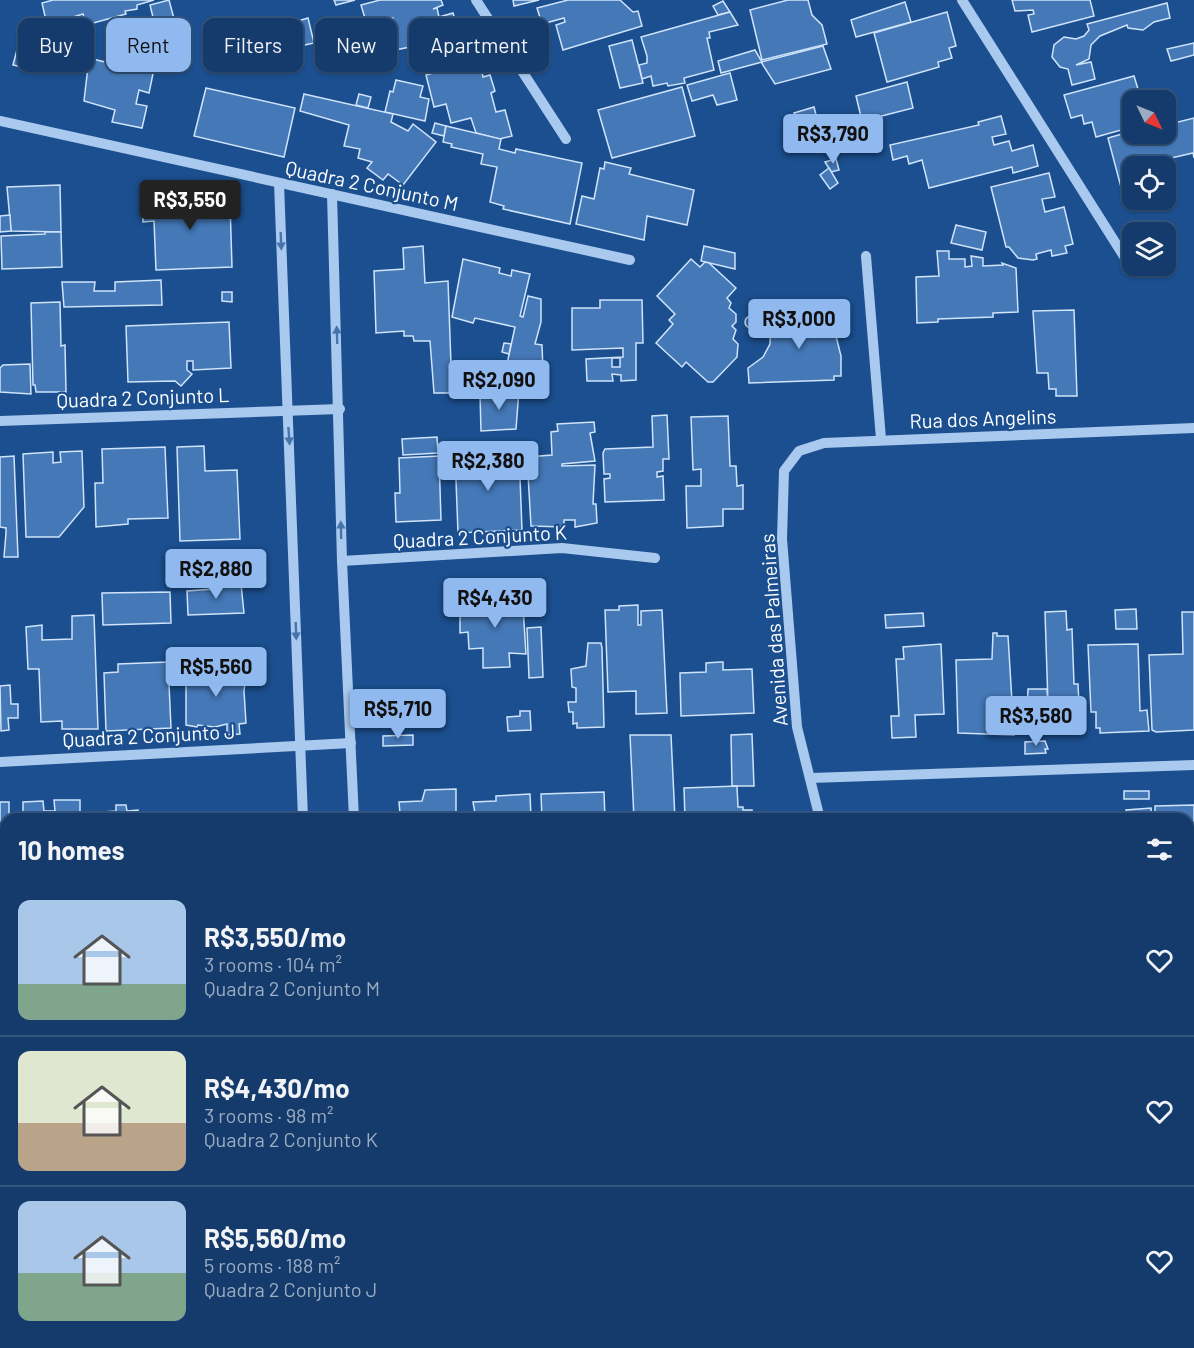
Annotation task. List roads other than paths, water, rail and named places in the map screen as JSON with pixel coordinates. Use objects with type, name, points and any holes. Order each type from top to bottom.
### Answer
[{"type":"street","points":[[476,0],[566,139]]},
{"type":"street","points":[[962,0],[1122,252]]},
{"type":"street","name":"Quadra 2 Conjunto M","points":[[0,121],[630,260]]},
{"type":"street","points":[[279,183],[292,471],[303,813]]},
{"type":"street","points":[[333,194],[342,561],[354,813]]},
{"type":"street","points":[[866,256],[881,439]]},
{"type":"street","name":"Quadra 2 Conjunto L","points":[[0,422],[288,409],[340,409]]},
{"type":"street","name":"Rua dos Angelins","points":[[784,471],[791,459],[807,447],[824,443],[1194,428]]},
{"type":"street","name":"Avenida das Palmeiras","points":[[784,471],[782,539],[791,678],[797,727],[819,813]]},
{"type":"street","name":"Quadra 2 Conjunto K","points":[[342,561],[562,548],[655,558]]},
{"type":"street","name":"Quadra 2 Conjunto J","points":[[0,762],[351,742]]},
{"type":"street","points":[[811,778],[1194,765]]}]
